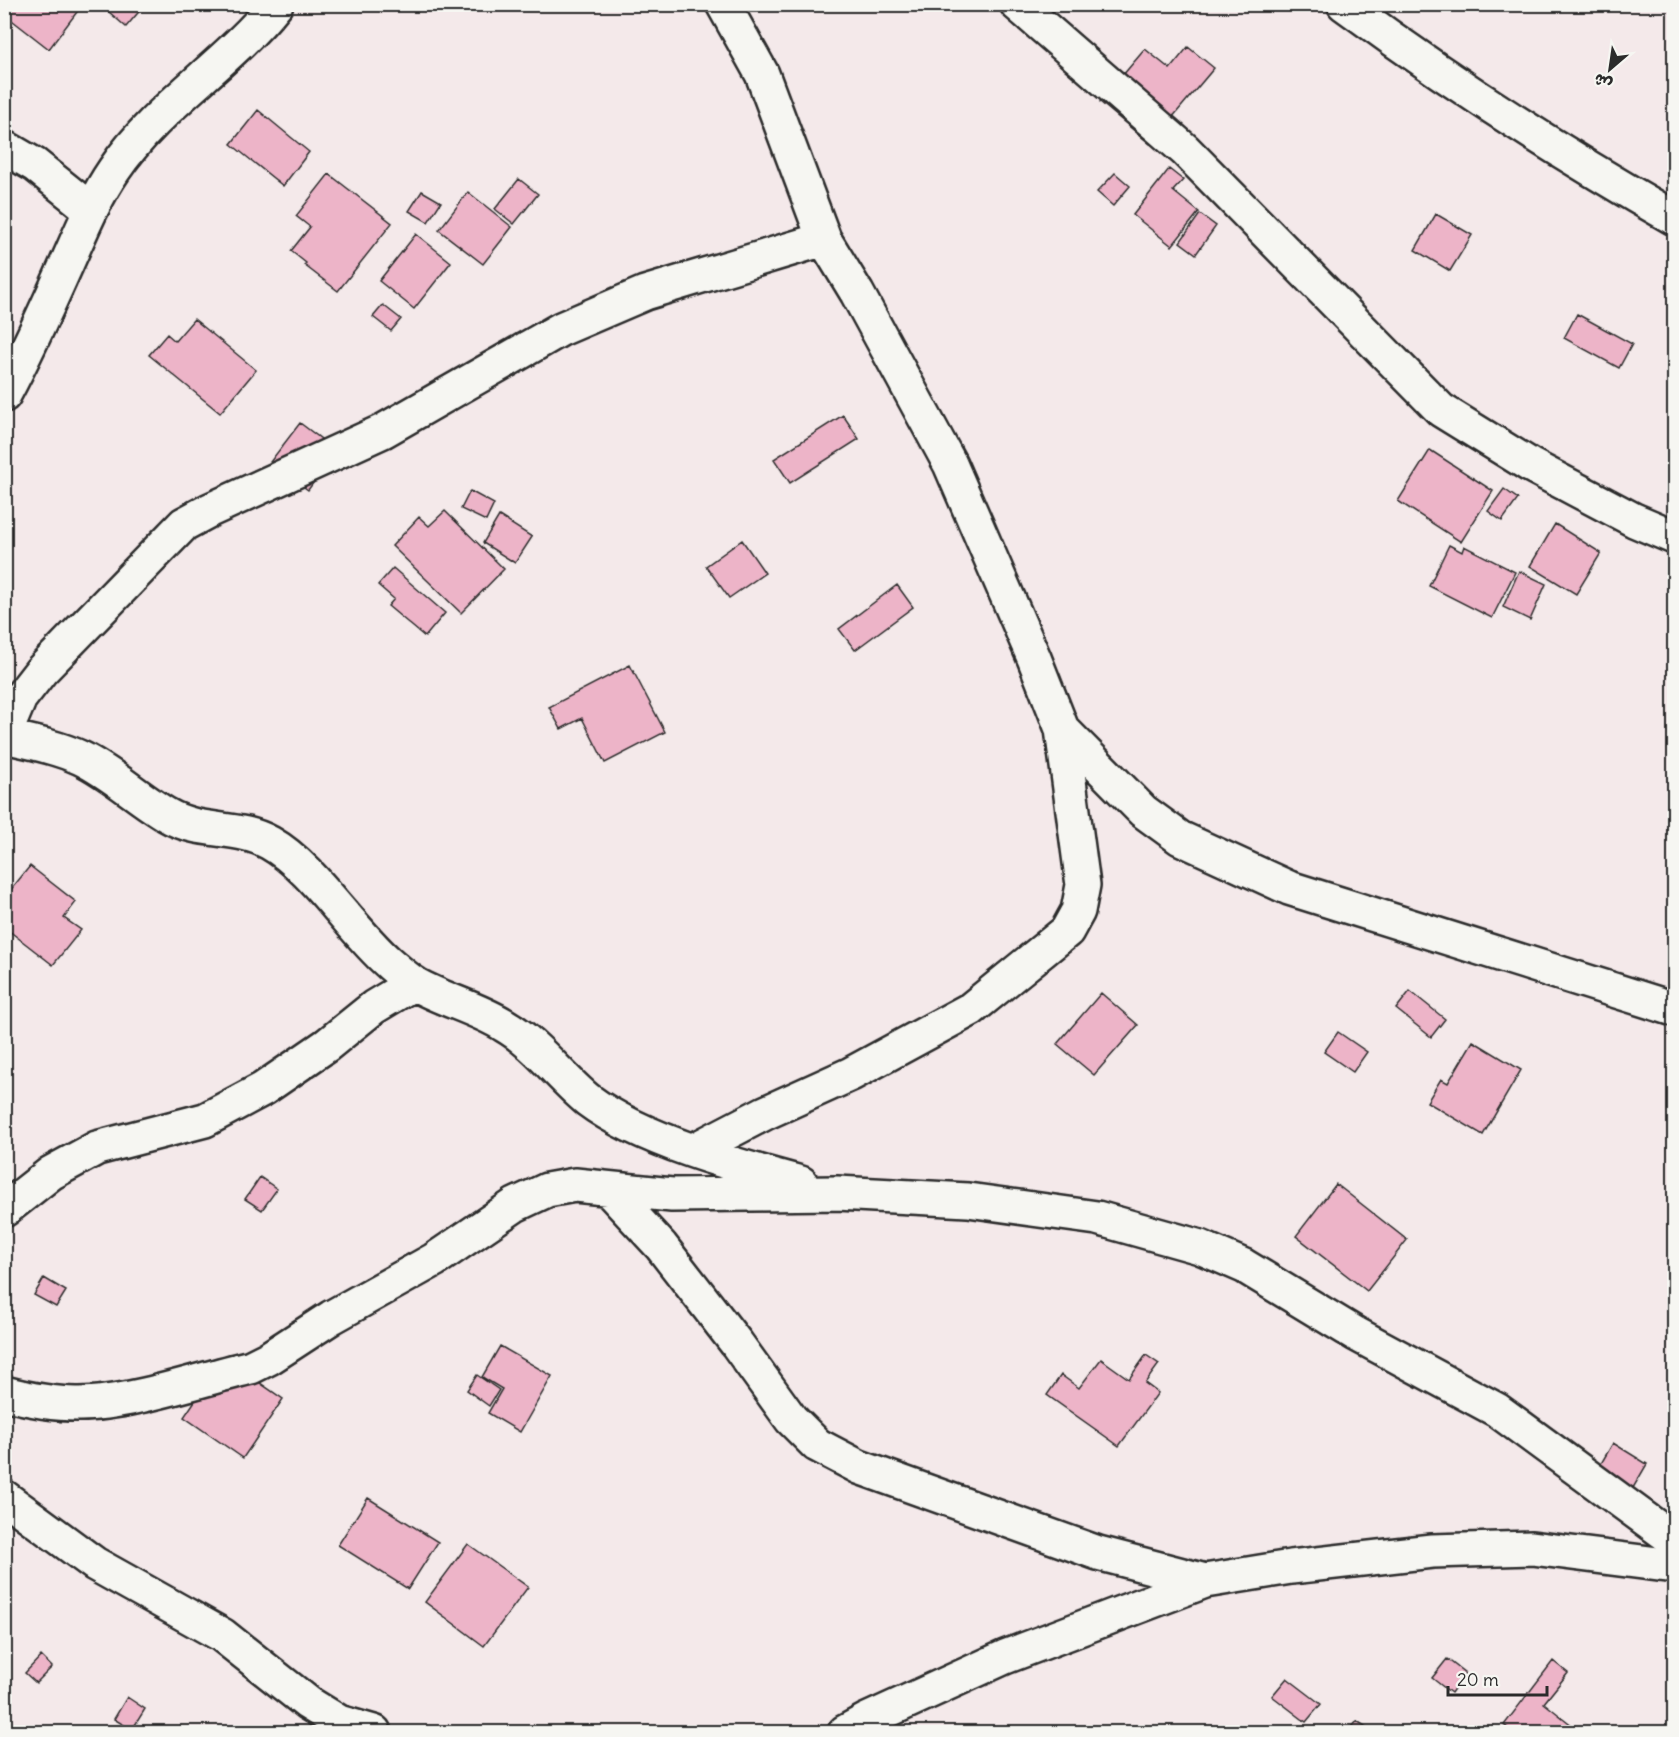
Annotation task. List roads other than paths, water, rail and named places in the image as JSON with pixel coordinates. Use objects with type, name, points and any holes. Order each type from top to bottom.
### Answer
[{"type":"street","points":[[4,395],[29,349],[91,210],[113,170],[139,138],[230,53],[276,4]]},
{"type":"street","points":[[694,1150],[765,1113],[851,1074],[971,1009],[1048,949],[1066,931],[1078,911],[1083,885],[1062,729],[950,464],[857,293],[824,239],[762,74],[723,4]]},
{"type":"street","points":[[1017,4],[1185,150],[1441,410],[1530,465],[1634,520],[1674,537]]},
{"type":"street","points":[[1344,4],[1410,53],[1589,169],[1674,218]]},
{"type":"street","points":[[4,147],[35,165],[91,210]]},
{"type":"street","points":[[824,239],[645,293],[561,329],[383,431],[184,524],[41,671],[20,698],[4,736],[40,744],[81,758],[168,816],[184,824],[249,835],[271,843],[293,861],[387,960],[414,983],[504,1024],[530,1043],[587,1099],[614,1118],[744,1168],[837,1193]]},
{"type":"street","points":[[1062,729],[1143,811],[1180,838],[1289,888],[1674,1009]]},
{"type":"street","points":[[4,1210],[51,1173],[97,1149],[205,1120],[262,1089],[327,1045],[374,1007],[414,983]]},
{"type":"street","points":[[4,1393],[45,1401],[78,1404],[117,1400],[251,1366],[269,1358],[332,1317],[434,1260],[515,1205],[556,1189],[575,1185],[672,1195],[837,1193],[968,1200],[1097,1218],[1200,1247],[1244,1266],[1356,1334],[1497,1410],[1674,1540]]},
{"type":"street","points":[[608,1190],[661,1246],[737,1344],[790,1419],[817,1445],[859,1467],[1098,1553],[1205,1581]]},
{"type":"street","points":[[4,1497],[95,1564],[222,1635],[308,1703],[339,1722],[374,1732]]},
{"type":"street","points":[[845,1732],[1005,1657],[1205,1581],[1291,1567],[1432,1551],[1532,1548],[1674,1566]]}]
